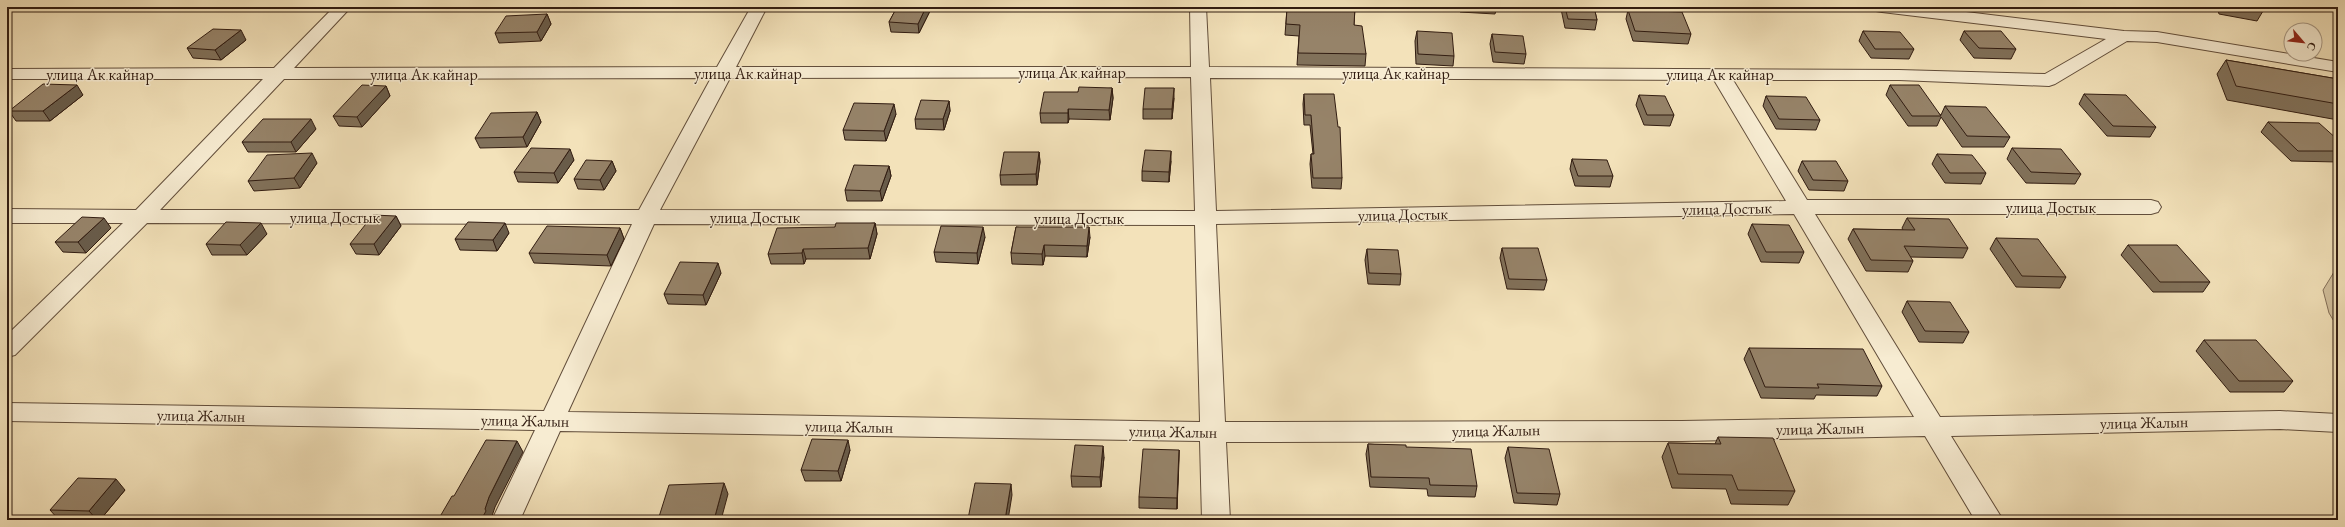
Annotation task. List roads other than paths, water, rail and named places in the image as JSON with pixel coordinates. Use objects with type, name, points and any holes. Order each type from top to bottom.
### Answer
[{"type":"street","points":[[7,349],[142,216],[281,74],[343,7]]},
{"type":"street","points":[[506,520],[646,217],[725,73],[759,7]]},
{"type":"street","points":[[1198,7],[1216,520]]},
{"type":"street","points":[[1882,7],[1915,9],[2130,37],[2338,72]]},
{"type":"street","points":[[2130,37],[2157,38],[2338,67]]},
{"type":"street","name":"улица Ак кайнар","points":[[7,74],[1200,72],[1899,75],[2048,80],[2130,37]]},
{"type":"street","points":[[1720,74],[1989,520]]},
{"type":"street","name":"улица Достык","points":[[7,216],[1206,218],[1799,207],[2151,207]]},
{"type":"street","name":"улица Жалын","points":[[7,412],[1214,432],[1682,431],[2280,420],[2338,423]]}]
